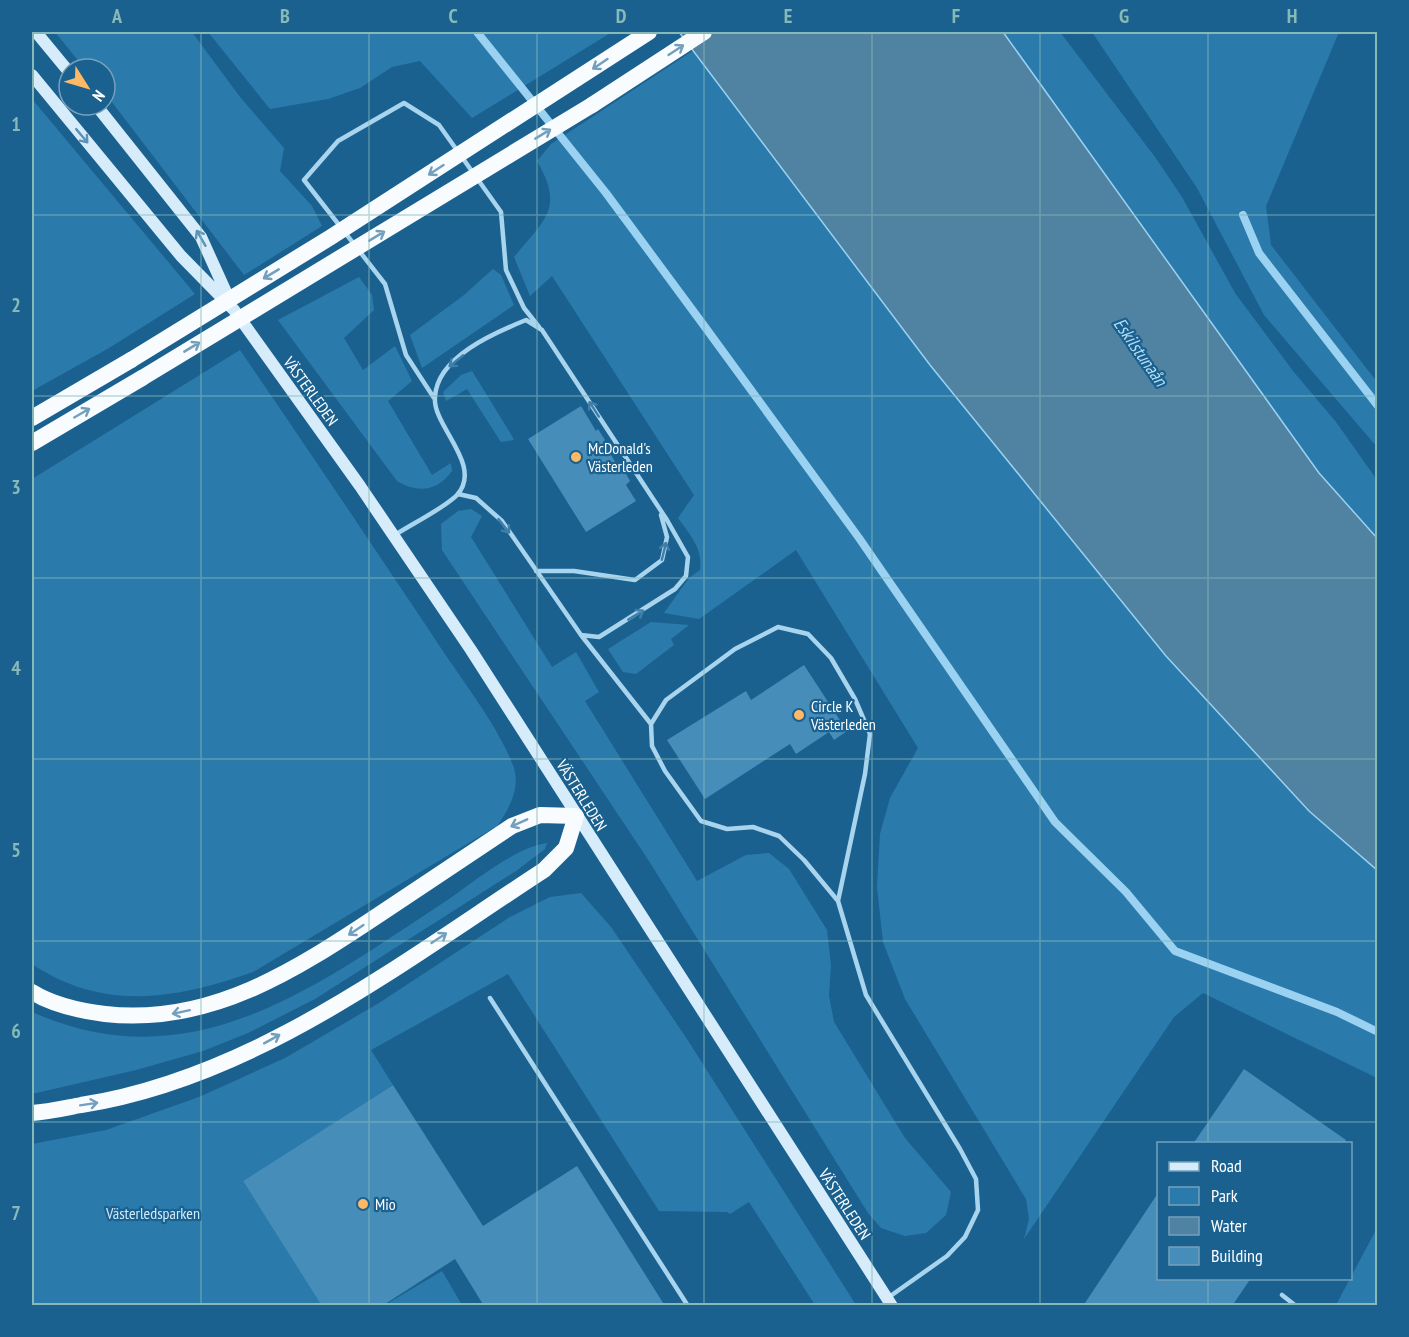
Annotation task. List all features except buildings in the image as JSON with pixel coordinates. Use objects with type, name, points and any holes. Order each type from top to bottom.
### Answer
[{"type":"highway","points":[[32,418],[331,237],[649,32]]},
{"type":"highway","points":[[32,443],[592,105],[704,32]]},
{"type":"highway","points":[[32,992],[40,998],[87,1012],[129,1017],[172,1014],[211,1005],[267,984],[315,957],[512,826],[540,814],[576,816],[566,848],[544,870],[358,991],[260,1046],[183,1080],[115,1100],[32,1113]]},
{"type":"main road","points":[[36,32],[57,57]]},
{"type":"main road","name":"VÄSTERLEDEN","points":[[32,75],[182,256],[234,310],[393,536],[471,650],[889,1302]]},
{"type":"main road","name":"VÄSTERLEDEN","points":[[106,117],[201,237],[234,310]]},
{"type":"lane","points":[[393,536],[458,494],[465,474],[460,452],[440,419],[434,398],[406,355],[385,284],[304,180],[338,141],[404,104],[439,125],[501,212],[506,270],[524,308],[542,330],[688,557],[686,576],[675,589],[599,637],[581,635]]},
{"type":"lane","points":[[434,398],[439,381],[450,364],[475,347],[504,329],[526,320],[542,330]]},
{"type":"lane","points":[[458,494],[476,498],[502,521],[581,635],[651,724]]},
{"type":"lane","points":[[536,571],[574,571],[635,580],[662,560],[667,537],[659,509]]},
{"type":"lane","points":[[838,901],[866,774],[870,734],[855,699],[831,658],[808,634],[778,627],[735,649],[666,700],[651,724],[652,746],[665,771],[701,821],[727,829],[753,827],[779,836],[804,860],[838,901],[866,995],[976,1179],[978,1210],[965,1237],[947,1256],[889,1302]]},
{"type":"lane","points":[[490,998],[688,1305]]},
{"type":"lane","points":[[1282,1295],[1296,1305]]},
{"type":"green space","points":[[55,32],[192,32],[240,97],[284,148],[280,171],[312,206],[322,226],[244,275],[117,109],[117,57],[75,57]]},
{"type":"green space","points":[[208,32],[612,32],[472,118],[420,61],[392,67],[360,88],[328,99],[270,109]]},
{"type":"green space","points":[[1003,32],[1060,32],[1155,157],[1182,197],[1235,293],[1293,371],[1336,422],[1377,480],[1377,538],[1319,473]]},
{"type":"green space","points":[[1092,32],[1339,32],[1266,206],[1271,245],[1377,382],[1377,447],[1264,315],[1197,188]]},
{"type":"green space","points":[[694,50],[930,365],[1166,656],[1309,811],[1377,870],[1377,1078],[1203,993],[1174,1017],[1024,1239],[1029,1219],[1026,1199],[905,999],[883,942],[877,887],[880,834],[890,798],[918,748],[796,550],[699,619],[664,613],[689,578],[700,570],[698,548],[678,518],[694,495],[552,276],[530,296],[514,257],[542,223],[547,213],[550,203],[549,191],[537,161],[551,144]]},
{"type":"green space","points":[[32,99],[195,294],[109,348],[32,391]]},
{"type":"green space","points":[[493,269],[501,275],[514,305],[422,368],[410,335],[464,295]]},
{"type":"green space","points":[[359,277],[372,295],[374,310],[344,338],[363,370],[395,346],[412,381],[388,401],[432,475],[451,463],[452,471],[433,487],[419,489],[397,481],[278,320]]},
{"type":"green space","points":[[240,350],[486,715],[512,763],[515,771],[515,788],[506,812],[497,826],[253,972],[196,989],[168,994],[113,995],[86,989],[59,979],[32,964],[32,479]]},
{"type":"green space","points":[[472,371],[514,440],[501,442],[467,389],[446,401],[443,392],[461,375]]},
{"type":"green space","points":[[471,509],[482,516],[471,537],[552,667],[576,652],[599,692],[585,701],[697,881],[746,855],[769,853],[789,869],[827,930],[831,965],[829,996],[834,1022],[905,1138],[951,1192],[946,1215],[926,1233],[905,1236],[881,1228],[868,1213],[649,861],[442,550],[441,524],[458,511]]},
{"type":"green space","points":[[651,622],[689,625],[671,639],[674,645],[636,674],[623,672],[608,649]]},
{"type":"green space","points":[[547,843],[545,849],[516,871],[315,999],[248,1033],[203,1051],[136,1070],[32,1094],[32,1012],[91,1031],[147,1037],[200,1030],[252,1014],[302,991],[352,963],[509,858]]},
{"type":"green space","name":"Västerledsparken","points":[[581,893],[611,927],[687,1039],[856,1305],[815,1305],[749,1202],[730,1214],[727,1212],[659,1211],[508,974],[371,1050],[393,1085],[243,1181],[322,1305],[32,1306],[32,1144],[106,1130],[199,1097],[285,1058],[379,1003],[510,917],[550,897]]},
{"type":"green space","points":[[1377,1228],[1377,1305],[1336,1305],[1349,1280],[1352,1280],[1352,1275]]},
{"type":"green space","points":[[442,1271],[462,1305],[385,1305]]},
{"type":"water","name":"Eskilstunaån","points":[[679,32],[1003,32],[1319,473],[1377,538],[1377,870],[1309,811],[1166,656],[930,365]]},
{"type":"waterway","points":[[477,32],[606,193],[705,327],[859,538],[1055,822],[1126,892],[1175,951],[1337,1012],[1378,1032]]},
{"type":"waterway","points":[[1243,215],[1259,253],[1378,406]]},
{"type":"place","name":"McDonald's Västerleden","points":[[576,457]]},
{"type":"place","name":"Circle K Västerleden","points":[[799,715]]},
{"type":"place","name":"Mio","points":[[363,1204]]}]
